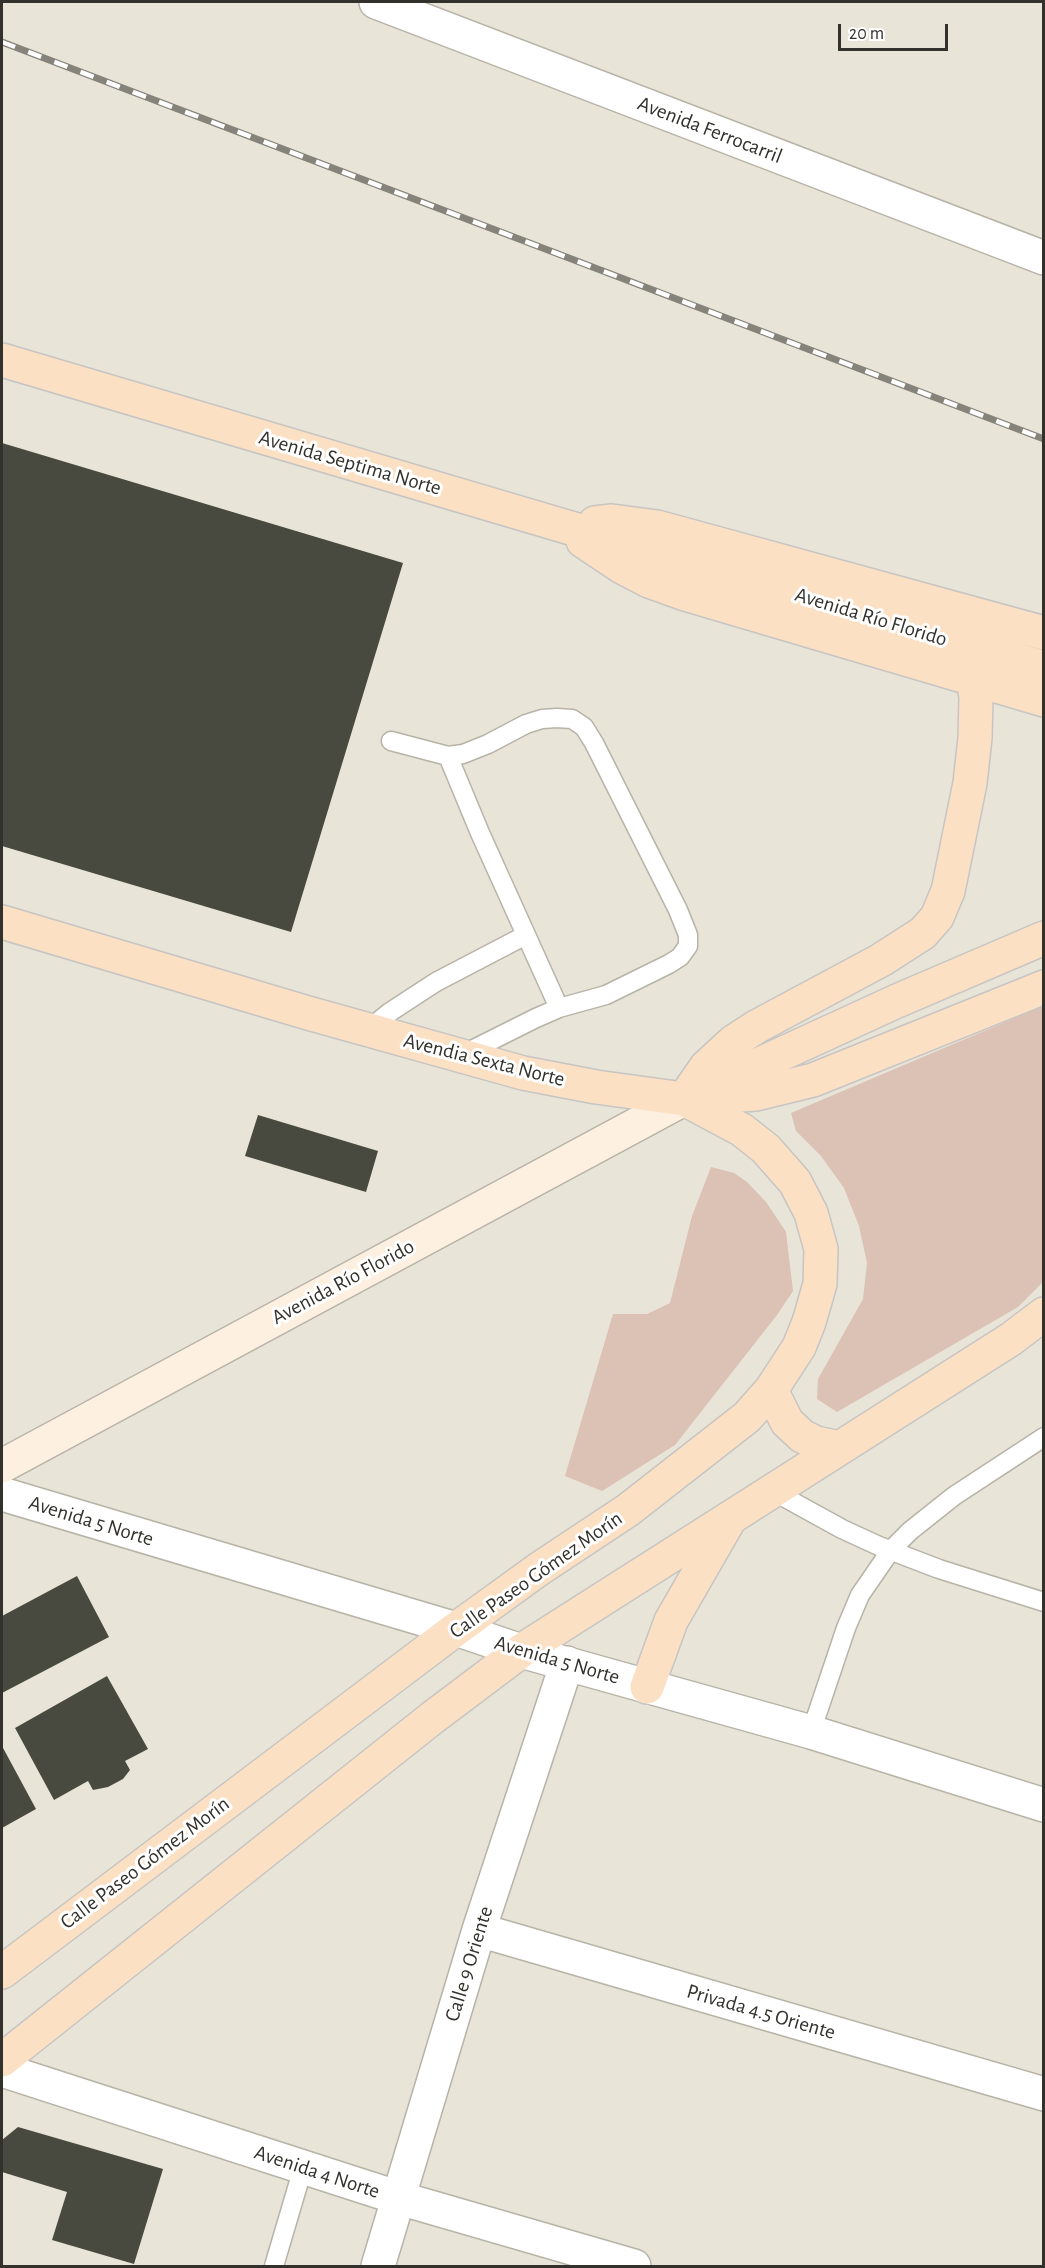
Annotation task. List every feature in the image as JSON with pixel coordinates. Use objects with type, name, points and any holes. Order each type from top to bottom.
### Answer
[{"type":"main road","name":"Avenida Septima Norte","points":[[2,360],[698,565]]},
{"type":"main road","points":[[562,525],[612,521],[657,527],[1044,633]]},
{"type":"main road","points":[[562,525],[593,549],[649,581],[1044,700]]},
{"type":"main road","name":"Avenida Río Florido","points":[[698,565],[1044,668]]},
{"type":"main road","points":[[684,1099],[706,1067],[733,1042],[756,1027],[881,960],[923,933],[937,917],[948,891],[970,783],[975,738],[976,697],[973,680]]},
{"type":"main road","name":"Avendia Sexta Norte","points":[[2,922],[459,1056],[554,1079],[684,1099]]},
{"type":"main road","points":[[684,1099],[956,975],[1044,938]]},
{"type":"main road","points":[[684,1099],[756,1094],[813,1080],[1044,987]]},
{"type":"main road","name":"Avenida Río Florido","points":[[2,1466],[684,1099]]},
{"type":"main road","name":"Calle Paseo Gómez Morín","points":[[2,1972],[456,1629],[538,1569],[655,1490],[747,1417],[771,1390],[798,1347],[810,1322],[820,1284],[821,1249],[812,1213],[795,1182],[766,1149],[742,1130],[684,1099]]},
{"type":"main road","points":[[2,2060],[432,1718],[521,1651],[1011,1339],[1044,1314]]},
{"type":"main road","points":[[771,1390],[787,1422],[802,1436],[816,1443],[840,1448]]},
{"type":"main road","points":[[647,1687],[671,1621],[731,1517]]},
{"type":"street","name":"Avenida Ferrocarril","points":[[376,2],[1044,258]]},
{"type":"street","name":"Avenida 5 Norte","points":[[2,1494],[456,1629],[521,1651],[811,1732],[1044,1805]]},
{"type":"street","name":"Calle 9 Oriente","points":[[378,2266],[479,1930],[567,1663]]},
{"type":"street","name":"Privada 4.5 Oriente","points":[[479,1930],[1044,2094]]},
{"type":"street","name":"Avenida 4 Norte","points":[[2,2070],[399,2198],[634,2266]]},
{"type":"lane","points":[[390,741],[448,756],[463,754],[526,724],[542,719],[572,719],[584,727],[594,743],[688,934],[688,946],[680,957],[606,995],[559,1008],[459,1056]]},
{"type":"lane","points":[[448,756],[559,1008]]},
{"type":"lane","points":[[368,1030],[390,1012],[436,982],[526,935]]},
{"type":"lane","points":[[811,1732],[846,1628],[860,1595],[891,1550],[910,1531],[954,1496],[1044,1437]]},
{"type":"lane","points":[[773,1491],[842,1529],[891,1550],[939,1569],[1044,1602]]},
{"type":"lane","points":[[274,2266],[303,2168]]},
{"type":"shaded area","points":[[1043,1006],[1043,1282],[1018,1307],[837,1412],[817,1399],[818,1379],[863,1299],[867,1263],[859,1226],[844,1188],[821,1156],[796,1131],[791,1113]]},
{"type":"shaded area","points":[[711,1167],[734,1173],[747,1182],[766,1202],[786,1232],[793,1291],[777,1315],[675,1445],[602,1491],[565,1476],[613,1314],[647,1314],[670,1303],[692,1216]]},
{"type":"building","points":[[2,443],[403,563],[291,932],[2,846]]},
{"type":"building","points":[[258,1115],[378,1151],[366,1192],[245,1156]]},
{"type":"building","points":[[77,1576],[109,1637],[2,1693],[2,1616]]},
{"type":"building","points":[[107,1676],[148,1749],[125,1761],[130,1770],[123,1779],[108,1787],[93,1790],[88,1781],[54,1800],[15,1728]]},
{"type":"building","points":[[2,1746],[36,1809],[2,1828]]},
{"type":"building","points":[[18,2127],[163,2169],[134,2264],[52,2240],[67,2192],[2,2172],[2,2140]]},
{"type":"railway","points":[[2,42],[1044,439]]}]
